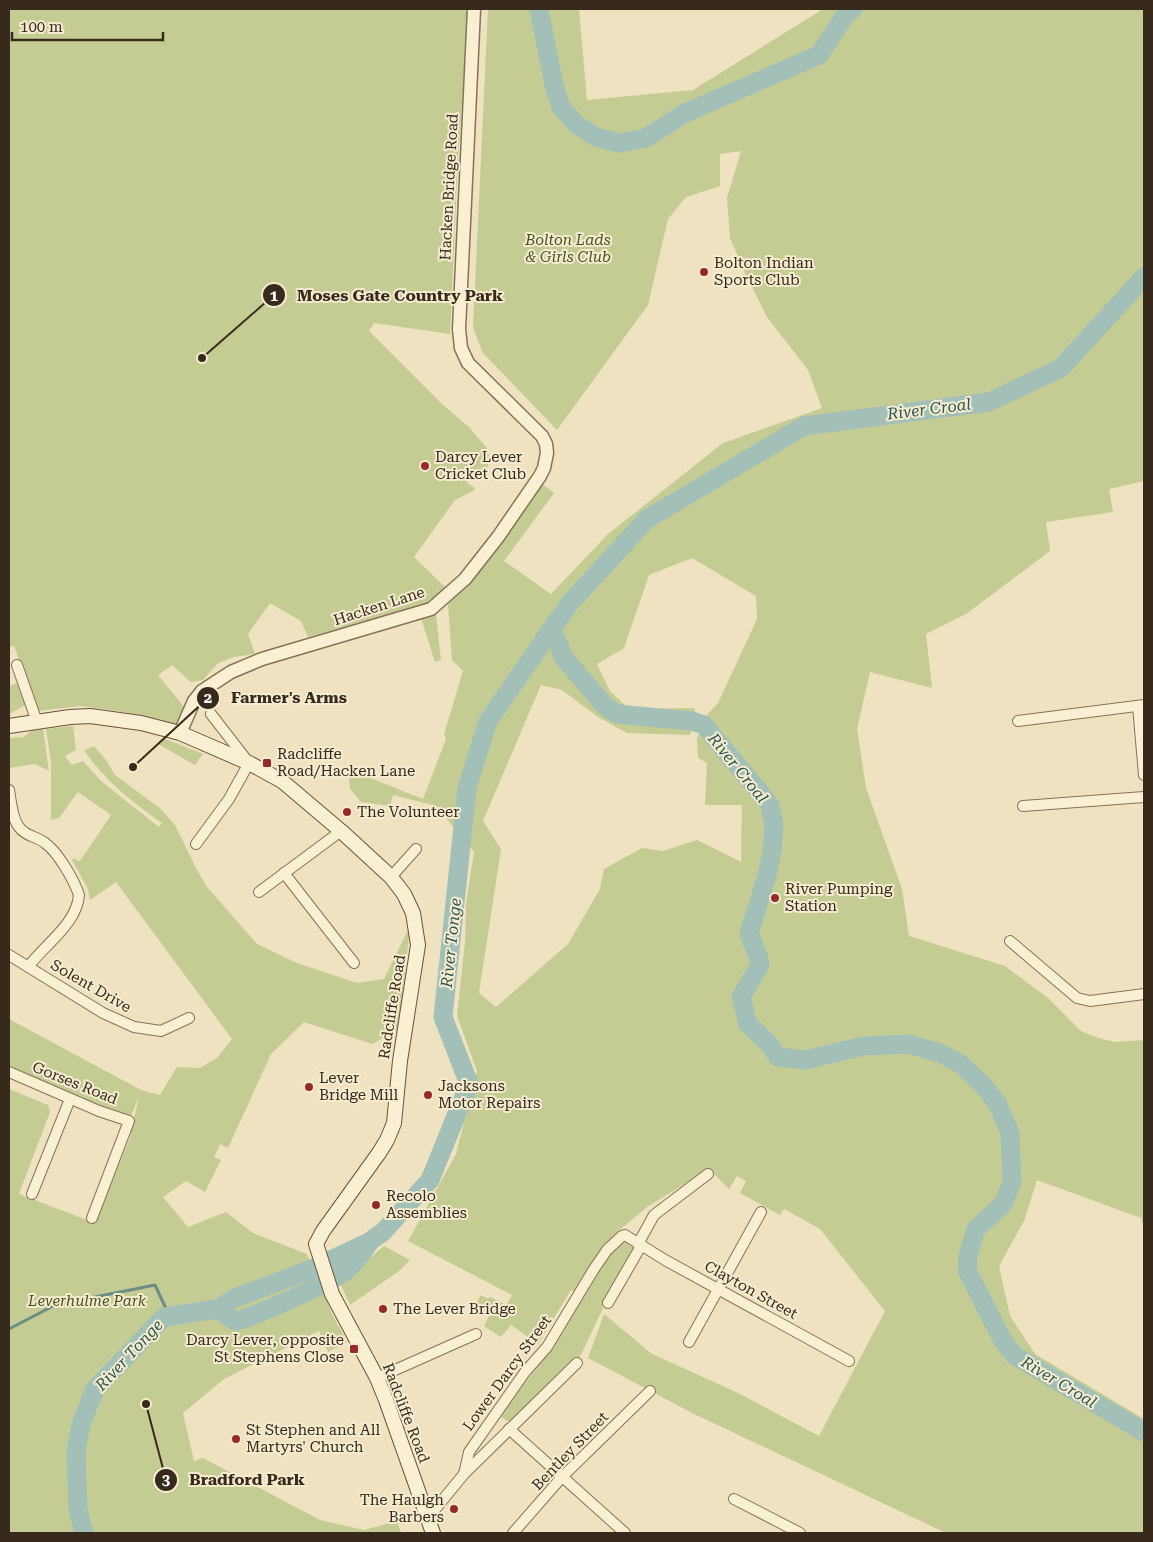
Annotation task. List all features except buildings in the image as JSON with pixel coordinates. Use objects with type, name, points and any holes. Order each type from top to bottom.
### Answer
[{"type":"main road","name":"Radcliffe Road","points":[[9,726],[90,716],[141,723],[180,733],[282,781],[391,877],[404,894],[413,913],[418,946],[400,1061],[394,1122],[388,1140],[323,1231],[316,1244],[332,1294],[377,1378],[433,1533]]},
{"type":"street","name":"Hacken Bridge Road","points":[[474,9],[459,329],[461,348],[475,370],[536,429],[546,444],[547,453]]},
{"type":"street","name":"Hacken Lane","points":[[180,733],[194,701],[202,691],[231,672],[262,660],[431,609],[466,579],[499,536],[540,476],[547,453]]},
{"type":"street","points":[[17,665],[40,722]]},
{"type":"street","points":[[1018,721],[1141,705],[1144,775]]},
{"type":"street","points":[[196,844],[230,799],[249,764],[211,714]]},
{"type":"street","points":[[9,790],[19,828],[25,834],[43,841],[52,848],[63,864],[79,895],[74,911],[66,925],[28,967]]},
{"type":"street","points":[[1023,806],[1144,797]]},
{"type":"street","points":[[259,892],[341,831]]},
{"type":"street","points":[[391,877],[416,849]]},
{"type":"street","points":[[284,872],[354,963]]},
{"type":"street","points":[[1010,942],[1078,998],[1090,1001],[1144,994]]},
{"type":"street","name":"Solent Drive","points":[[9,955],[103,1013],[134,1027],[162,1031],[189,1018]]},
{"type":"street","name":"Gorses Road","points":[[9,1072],[129,1122],[92,1218]]},
{"type":"street","points":[[32,1194],[70,1098]]},
{"type":"street","points":[[608,1303],[654,1215],[708,1174]]},
{"type":"street","points":[[689,1342],[761,1212]]},
{"type":"street","name":"Lower Darcy Street","points":[[464,1474],[469,1452],[525,1372],[548,1347],[594,1268],[607,1250],[625,1235],[639,1245]]},
{"type":"street","name":"Clayton Street","points":[[639,1245],[849,1361]]},
{"type":"street","points":[[377,1378],[476,1334]]},
{"type":"street","points":[[427,1520],[464,1474],[578,1363]]},
{"type":"street","name":"Bentley Street","points":[[513,1533],[562,1477],[650,1391]]},
{"type":"street","points":[[509,1429],[625,1533]]},
{"type":"street","points":[[734,1499],[800,1533]]},
{"type":"green space","points":[[9,9],[469,9],[458,159],[450,334],[374,323],[369,331],[443,405],[469,427],[486,447],[490,459],[485,476],[474,476],[469,480],[467,483],[475,488],[473,491],[455,500],[414,557],[447,589],[427,603],[308,637],[301,621],[270,603],[248,634],[255,654],[234,657],[218,663],[203,680],[191,682],[172,665],[158,675],[184,707],[175,726],[124,712],[81,706],[38,711],[14,646],[9,647]]},
{"type":"green space","name":"Bolton Lads & Girls Club","points":[[488,9],[579,9],[587,100],[693,90],[823,9],[1144,9],[1144,481],[1109,489],[1113,512],[1046,522],[1050,551],[966,614],[926,634],[932,688],[870,672],[857,729],[866,788],[902,889],[909,936],[1005,966],[1048,998],[1081,1031],[1115,1042],[1144,1040],[1144,1230],[1141,1218],[1037,1180],[1024,1221],[999,1266],[1010,1316],[1035,1354],[1144,1419],[1144,1533],[946,1533],[694,1414],[588,1358],[604,1314],[652,1354],[738,1393],[819,1436],[885,1311],[820,1229],[784,1209],[780,1215],[740,1193],[746,1181],[737,1176],[729,1189],[709,1169],[647,1207],[616,1233],[635,1247],[602,1307],[577,1363],[511,1424],[500,1416],[550,1350],[583,1297],[571,1290],[538,1344],[511,1325],[501,1337],[484,1326],[490,1314],[475,1306],[481,1295],[506,1305],[512,1295],[408,1241],[456,1154],[477,1071],[457,1016],[465,942],[466,904],[474,852],[436,806],[393,795],[390,806],[361,802],[350,789],[348,769],[423,799],[446,739],[444,734],[463,671],[452,660],[448,604],[493,555],[541,483],[554,493],[504,561],[551,594],[608,534],[723,443],[822,408],[808,370],[767,317],[730,238],[727,198],[741,151],[720,154],[720,186],[686,197],[668,219],[648,305],[557,430],[483,353],[473,328]],"holes":[[[692,558],[756,596],[757,619],[718,703],[705,717],[697,739],[698,758],[707,763],[705,805],[742,805],[741,862],[697,840],[663,851],[642,848],[604,869],[600,889],[568,944],[496,1007],[479,993],[501,849],[483,821],[541,685],[562,690],[598,717],[627,733],[690,735],[697,716],[694,708],[629,709],[610,691],[597,664],[624,648],[649,575]]]},
{"type":"green space","points":[[436,614],[441,660],[435,662],[421,618]]},
{"type":"green space","points":[[18,683],[25,705],[9,714],[9,686]]},
{"type":"green space","name":"Leverhulme Park","points":[[73,726],[76,750],[65,756],[72,765],[83,761],[101,781],[159,827],[162,823],[120,790],[92,761],[84,750],[94,746],[106,760],[115,775],[161,809],[175,825],[207,887],[257,944],[297,963],[357,983],[384,979],[410,926],[399,1029],[372,1044],[304,1022],[271,1054],[228,1148],[220,1144],[214,1157],[221,1160],[205,1192],[186,1181],[163,1197],[188,1227],[226,1212],[253,1233],[307,1254],[333,1316],[347,1342],[328,1352],[319,1331],[224,1379],[183,1413],[194,1461],[203,1458],[320,1520],[364,1530],[397,1521],[401,1533],[9,1533],[9,1089],[48,1105],[50,1112],[19,1194],[95,1223],[130,1138],[139,1096],[129,1121],[9,1070],[9,1019],[141,1090],[160,1095],[177,1067],[200,1068],[217,1058],[232,1039],[116,882],[90,900],[88,889],[71,858],[80,861],[111,815],[78,792],[59,818],[51,820],[51,761],[46,729]]},
{"type":"green space","points":[[43,729],[49,771],[35,764],[9,768],[9,738],[24,737],[32,730]]},
{"type":"green space","points":[[163,738],[203,754],[195,765],[158,744]]},
{"type":"green space","points":[[384,1246],[410,1260],[399,1271],[350,1305],[340,1283]]},
{"type":"waterway","name":"River Croal","points":[[539,9],[554,85],[561,107],[577,125],[596,137],[619,143],[646,138],[685,113],[819,55],[846,14],[853,9]]},
{"type":"waterway","name":"River Tonge","points":[[84,1533],[78,1510],[76,1451],[81,1424],[95,1389],[164,1317],[217,1309],[235,1298],[309,1270],[369,1242],[383,1232],[430,1180],[469,1084],[443,1017],[467,788],[488,721],[569,604],[647,519],[804,426],[989,402],[1061,368],[1144,277]]},
{"type":"waterway","name":"River Croal","points":[[552,630],[564,658],[605,706],[617,714],[692,721],[704,725],[770,805],[774,825],[772,851],[767,876],[749,933],[760,965],[741,997],[748,1024],[769,1044],[778,1057],[806,1060],[863,1046],[907,1044],[940,1053],[961,1064],[983,1085],[997,1103],[1010,1133],[1012,1182],[1003,1204],[976,1229],[968,1255],[967,1270],[1003,1341],[1015,1356],[1144,1432]]},
{"type":"waterway","name":"River Tonge","points":[[217,1309],[235,1321],[271,1308],[344,1272],[355,1262],[369,1243]]},
{"type":"waterway","points":[[9,1329],[55,1305],[155,1285],[169,1315]]},
{"type":"place","name":"Bolton Indian Sports Club","points":[[704,272]]},
{"type":"place","name":"Moses Gate Country Park","points":[[202,358]]},
{"type":"place","name":"Darcy Lever Cricket Club","points":[[425,466]]},
{"type":"place","name":"Radcliffe Road/Hacken Lane","points":[[267,763]]},
{"type":"place","name":"Farmer's Arms","points":[[133,767]]},
{"type":"place","name":"The Volunteer","points":[[347,812]]},
{"type":"place","name":"River Pumping Station","points":[[775,898]]},
{"type":"place","name":"Lever Bridge Mill","points":[[309,1087]]},
{"type":"place","name":"Jacksons Motor Repairs","points":[[428,1095]]},
{"type":"place","name":"Recolo Assemblies","points":[[376,1205]]},
{"type":"place","name":"The Lever Bridge","points":[[383,1309]]},
{"type":"place","name":"Darcy Lever, opposite St Stephens Close","points":[[354,1349]]},
{"type":"place","name":"Bradford Park","points":[[146,1404]]},
{"type":"place","name":"St Stephen and All Martyrs' Church","points":[[236,1439]]},
{"type":"place","name":"The Haulgh Barbers","points":[[454,1509]]}]
